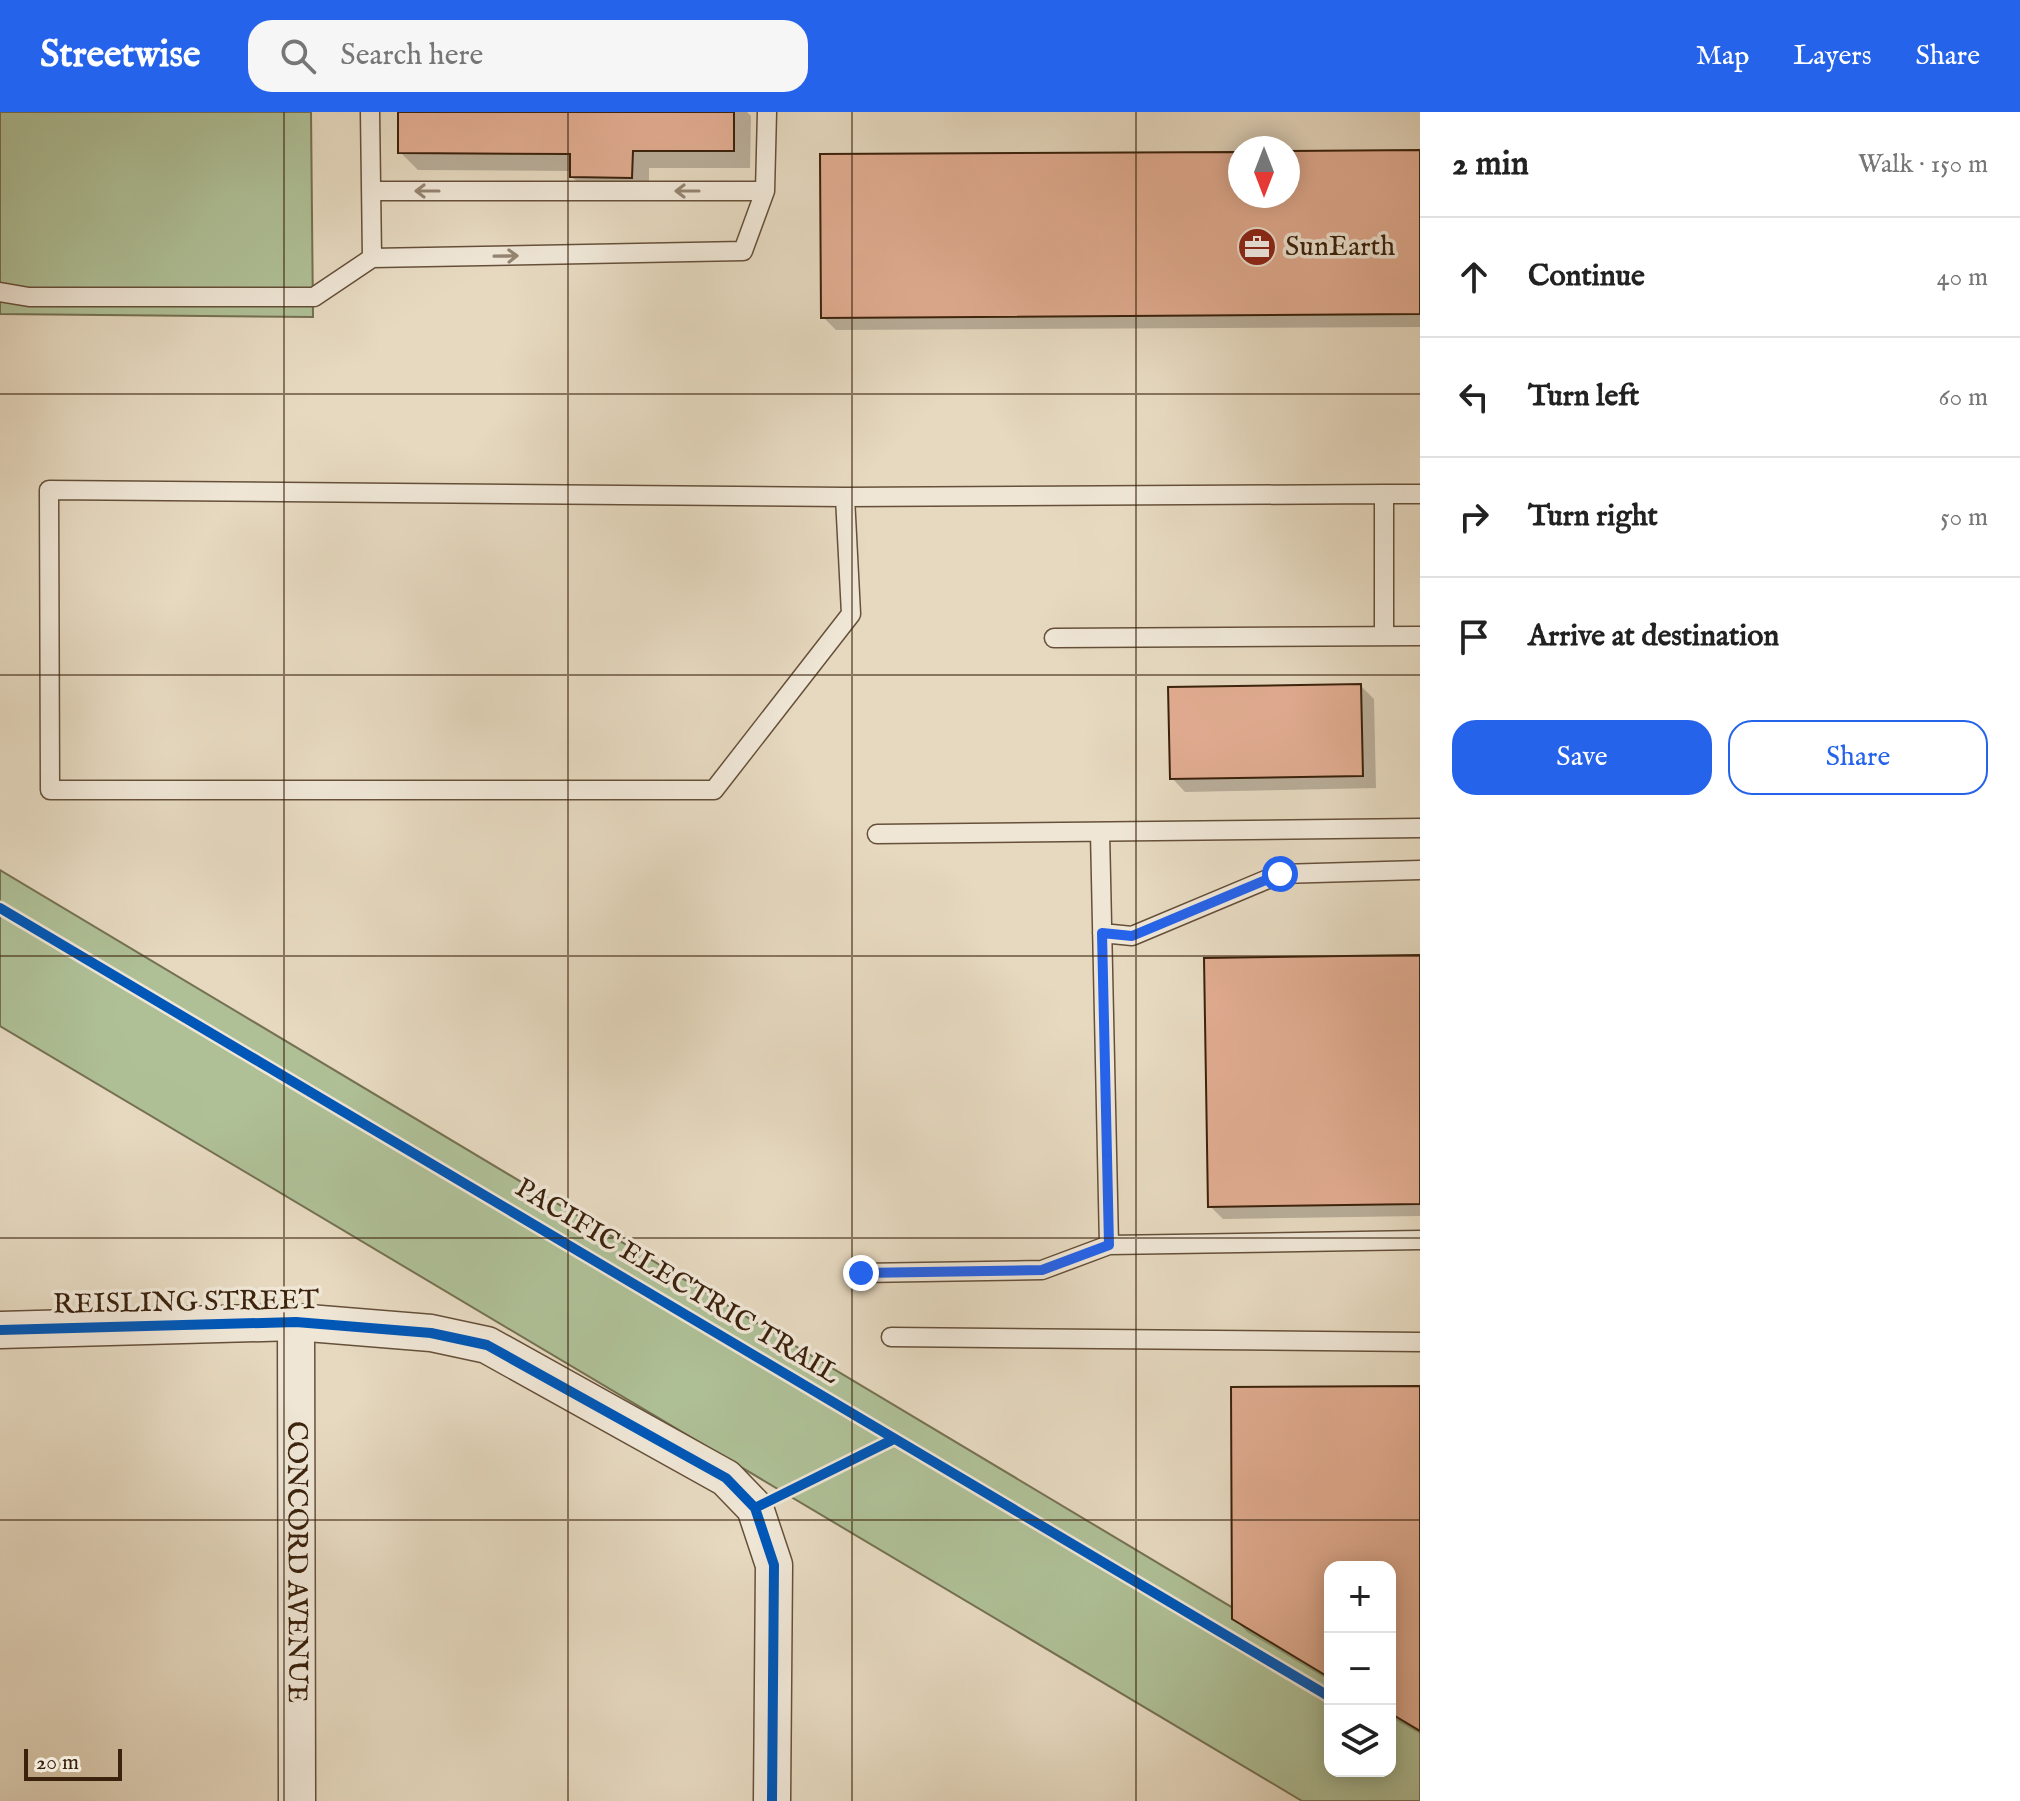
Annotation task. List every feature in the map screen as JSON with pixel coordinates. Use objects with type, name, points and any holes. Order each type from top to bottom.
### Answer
[{"type":"street","name":"REISLING STREET","points":[[0,1330],[296,1322],[431,1333],[487,1345],[726,1478],[755,1508],[774,1565],[772,1801]]},
{"type":"street","name":"CONCORD AVENUE","points":[[296,1322],[297,1801]]},
{"type":"lane","points":[[370,112],[372,258]]},
{"type":"lane","points":[[0,292],[29,297],[314,297],[372,258],[743,251],[765,191],[767,112]]},
{"type":"lane","points":[[371,191],[765,191]]},
{"type":"lane","points":[[845,497],[851,614],[714,790],[50,790],[49,490],[845,497],[1420,494]]},
{"type":"lane","points":[[1384,494],[1384,636]]},
{"type":"lane","points":[[1054,638],[1420,636]]},
{"type":"lane","points":[[877,834],[1420,828]]},
{"type":"lane","points":[[1100,832],[1109,1245]]},
{"type":"lane","points":[[1102,933],[1132,936],[1280,874],[1420,870]]},
{"type":"lane","points":[[861,1273],[1042,1270],[1109,1245],[1420,1240]]},
{"type":"lane","points":[[891,1337],[1420,1342]]},
{"type":"green space","points":[[0,112],[311,112],[313,317],[0,314]]},
{"type":"green space","points":[[0,870],[1324,1662],[1324,1777],[1396,1777],[1396,1706],[1420,1720],[1420,1801],[1302,1801],[0,1026]]},
{"type":"building","points":[[398,112],[734,112],[734,151],[633,151],[632,178],[570,177],[570,154],[398,153]]},
{"type":"building","points":[[1420,150],[1420,314],[821,318],[820,154],[1228,152],[1228,208],[1300,208],[1300,151]]},
{"type":"building","points":[[1361,684],[1363,776],[1170,779],[1168,687]]},
{"type":"building","points":[[1420,955],[1420,1204],[1208,1207],[1204,958]]},
{"type":"building","points":[[1420,1386],[1420,1731],[1396,1717],[1396,1561],[1324,1561],[1324,1674],[1232,1619],[1231,1387]]},
{"type":"cycle path","name":"PACIFIC ELECTRIC TRAIL","points":[[0,908],[1324,1693]]},
{"type":"cycle path","points":[[0,1330],[296,1322],[431,1333],[487,1345],[726,1478],[755,1508],[774,1565],[772,1801]]},
{"type":"cycle path","points":[[755,1508],[894,1439]]},
{"type":"place","name":"SunEarth","points":[[1257,247]]},
{"type":"route","points":[[861,1273],[1042,1270],[1109,1245],[1102,933],[1132,936],[1280,874]]}]
